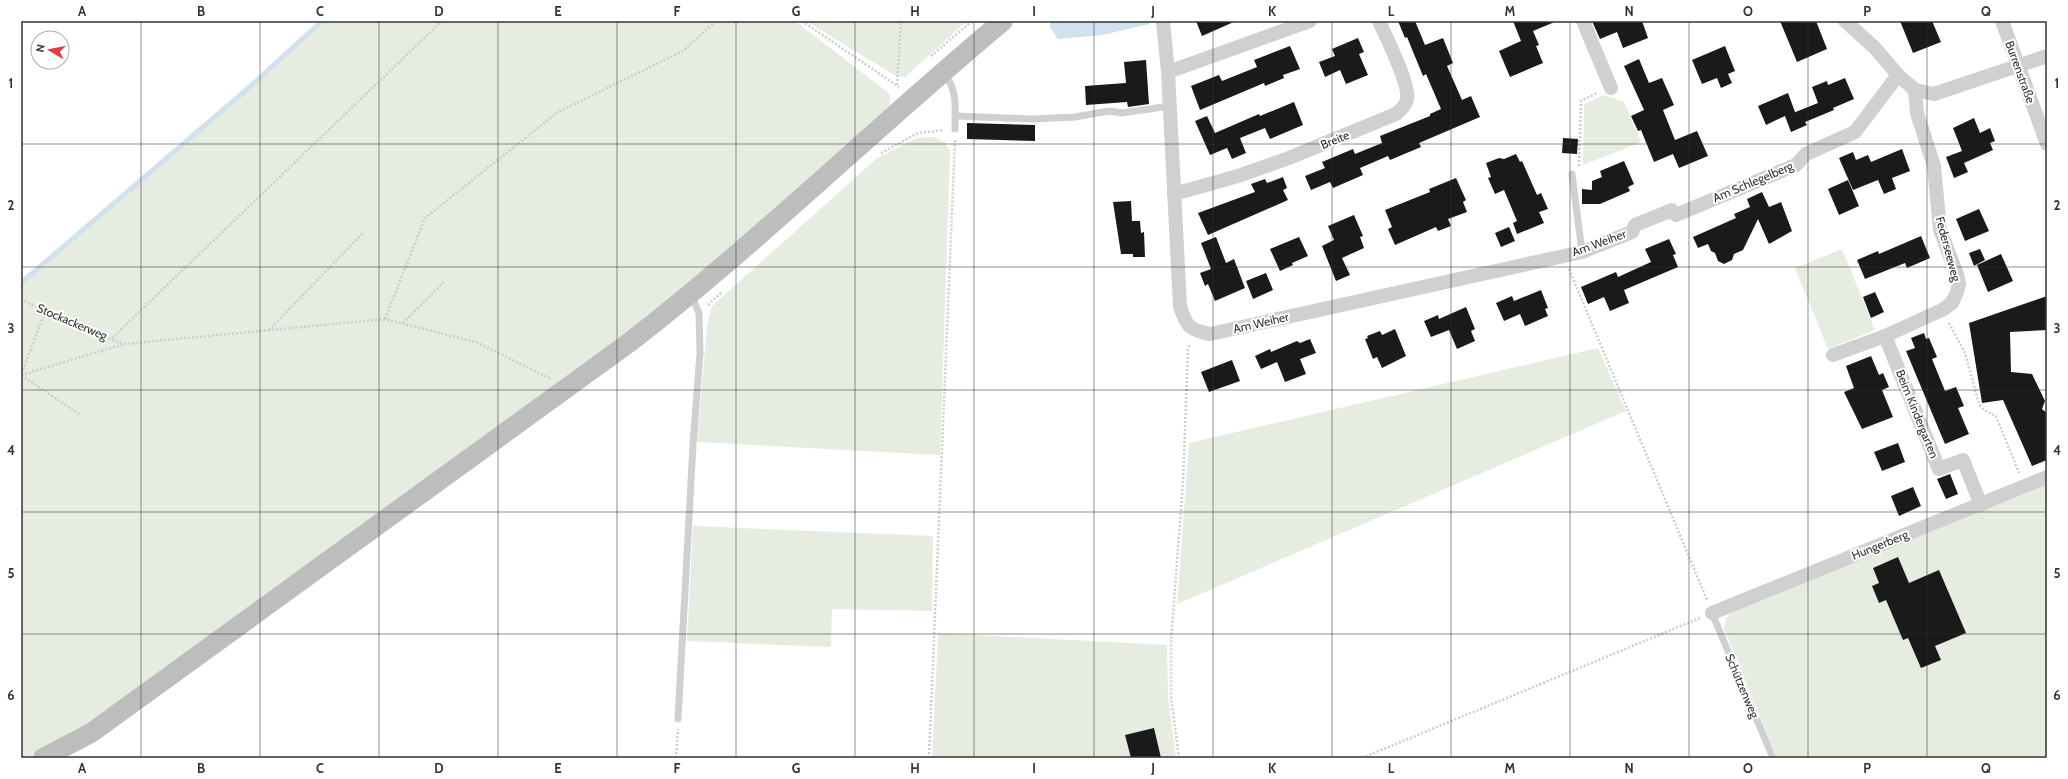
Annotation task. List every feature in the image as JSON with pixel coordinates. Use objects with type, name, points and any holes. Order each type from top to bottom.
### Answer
[{"type":"main road","points":[[43,758],[91,733],[567,387],[691,294],[904,93],[943,72],[1003,21]]},
{"type":"street","points":[[1163,21],[1168,72],[1180,306],[1184,321],[1194,331]]},
{"type":"street","points":[[1168,72],[1310,21]]},
{"type":"street","name":"Breite","points":[[1174,194],[1245,174],[1333,141],[1396,114],[1402,109],[1407,99],[1406,85],[1379,21]]},
{"type":"street","points":[[1583,21],[1610,88]]},
{"type":"street","points":[[1845,21],[1874,47],[1898,75],[1915,90],[1934,94],[2047,56]]},
{"type":"street","name":"Burrenstraße","points":[[2002,21],[2017,66],[2047,144]]},
{"type":"street","name":"Am Schlegelberg","points":[[1632,232],[1635,225],[1672,210],[1676,215],[1796,165],[1806,154],[1855,132],[1898,75]]},
{"type":"street","name":"Federseeweg","points":[[1833,355],[1885,336],[1942,310],[1952,303],[1959,284],[1957,274],[1940,230],[1934,166],[1917,113],[1915,90]]},
{"type":"street","name":"Am Weiher","points":[[1194,331],[1210,334],[1582,252],[1632,232]]},
{"type":"street","name":"Beim Kindergarten","points":[[1885,336],[1939,469],[1963,460],[1981,505]]},
{"type":"street","name":"Hungerberg","points":[[1712,613],[2047,477]]},
{"type":"lane","points":[[943,72],[948,78],[956,98],[955,129]]},
{"type":"lane","points":[[955,116],[1033,119],[1075,117],[1109,111],[1122,113],[1170,106]]},
{"type":"lane","points":[[1572,174],[1576,220],[1582,252]]},
{"type":"lane","points":[[678,719],[693,445],[700,352],[699,313],[691,294]]},
{"type":"lane","name":"Schützenweg","points":[[1712,613],[1773,758]]},
{"type":"path","points":[[112,338],[442,21]]},
{"type":"path","points":[[385,319],[425,218],[558,112],[684,51],[716,21]]},
{"type":"path","points":[[802,21],[904,93]]},
{"type":"path","points":[[901,21],[904,93]]},
{"type":"path","points":[[1572,174],[1579,167],[1581,101],[1610,88]]},
{"type":"path","points":[[930,758],[955,129]]},
{"type":"path","points":[[269,330],[364,232]]},
{"type":"path","points":[[1564,256],[1712,613]]},
{"type":"path","points":[[403,323],[444,282]]},
{"type":"path","name":"Stockackerweg","points":[[21,299],[45,312],[124,344]]},
{"type":"path","points":[[1942,310],[1965,352],[1979,404],[1984,410],[1996,416],[2025,486]]},
{"type":"path","points":[[21,375],[45,312]]},
{"type":"path","points":[[21,375],[124,344],[385,319],[478,343],[567,387]]},
{"type":"path","points":[[1180,758],[1171,697],[1171,640],[1183,482],[1188,350],[1194,331]]},
{"type":"path","points":[[21,375],[82,416]]},
{"type":"path","points":[[1362,758],[1686,623]]},
{"type":"path","points":[[676,758],[678,719]]},
{"type":"shaded area","points":[[322,21],[795,21],[890,94],[890,105],[685,289],[626,335],[86,727],[26,758],[21,758],[21,283],[245,91]]},
{"type":"shaded area","points":[[806,21],[967,21],[905,77],[896,76]]},
{"type":"shaded area","points":[[1604,95],[1624,102],[1641,142],[1583,165],[1584,104]]},
{"type":"shaded area","points":[[933,137],[945,142],[950,152],[940,455],[697,442],[707,326],[712,306],[877,158],[917,138]]},
{"type":"shaded area","points":[[1842,249],[1875,330],[1828,349],[1795,268]]},
{"type":"shaded area","points":[[1598,348],[1626,411],[1177,604],[1189,443]]},
{"type":"shaded area","points":[[2047,484],[2047,758],[1777,758],[1724,629],[1726,619],[1731,612]]},
{"type":"shaded area","points":[[693,526],[933,536],[932,611],[832,609],[831,647],[687,641]]},
{"type":"shaded area","points":[[938,633],[1167,645],[1168,697],[1176,758],[932,758]]},
{"type":"water","points":[[1051,21],[1149,21],[1150,24],[1102,35],[1058,39],[1050,27]]},
{"type":"building","points":[[1196,21],[1236,21],[1202,36]]},
{"type":"building","points":[[1398,21],[1415,21],[1425,45],[1443,38],[1453,63],[1447,66],[1462,100],[1471,96],[1480,117],[1419,143],[1421,147],[1390,160],[1388,156],[1360,168],[1363,175],[1333,188],[1330,182],[1311,190],[1305,176],[1325,168],[1322,162],[1353,149],[1355,154],[1382,143],[1380,136],[1430,116],[1430,114],[1441,109],[1426,74],[1423,76],[1407,37],[1405,38]]},
{"type":"building","points":[[1513,21],[1557,21],[1533,31],[1539,45],[1536,46],[1543,63],[1510,77],[1499,51],[1521,41]]},
{"type":"building","points":[[1592,21],[1642,21],[1648,38],[1623,48],[1617,32],[1600,39]]},
{"type":"building","points":[[1780,21],[1816,21],[1827,49],[1797,62]]},
{"type":"building","points":[[1900,21],[1932,21],[1941,42],[1913,53]]},
{"type":"building","points":[[1358,38],[1364,52],[1359,54],[1368,75],[1346,84],[1340,70],[1325,77],[1319,62],[1335,56],[1332,49]]},
{"type":"building","points":[[1290,46],[1300,69],[1283,75],[1284,78],[1265,86],[1264,83],[1200,110],[1191,86],[1219,75],[1222,81],[1257,67],[1254,60]]},
{"type":"building","points":[[1725,46],[1735,71],[1728,74],[1732,83],[1721,88],[1717,78],[1702,84],[1692,60]]},
{"type":"building","points":[[1639,59],[1649,83],[1662,78],[1674,105],[1663,110],[1675,140],[1697,131],[1708,156],[1679,168],[1673,154],[1654,162],[1641,130],[1638,131],[1631,116],[1644,110],[1624,66]]},
{"type":"building","points":[[1146,60],[1149,104],[1128,107],[1127,102],[1086,105],[1085,86],[1126,83],[1124,62]]},
{"type":"building","points":[[1845,78],[1854,99],[1833,108],[1834,110],[1805,122],[1807,125],[1791,132],[1785,116],[1766,125],[1758,106],[1788,93],[1795,112],[1793,113],[1818,103],[1812,87],[1827,81],[1828,85]]},
{"type":"building","points":[[1294,102],[1303,125],[1270,139],[1265,128],[1240,138],[1246,153],[1232,159],[1227,148],[1210,155],[1195,121],[1207,116],[1215,133],[1259,114],[1260,116]]},
{"type":"building","points":[[1974,118],[1980,133],[1990,128],[1995,141],[1990,143],[1993,150],[1964,163],[1968,172],[1954,178],[1946,157],[1962,151],[1953,128]]},
{"type":"building","points":[[967,123],[1035,125],[1035,141],[967,139]]},
{"type":"building","points":[[1563,138],[1578,139],[1577,154],[1562,153]]},
{"type":"building","points":[[1902,149],[1910,171],[1892,178],[1896,189],[1884,194],[1878,180],[1853,190],[1839,158],[1853,152],[1856,160],[1868,155],[1871,162]]},
{"type":"building","points":[[1516,154],[1520,162],[1522,161],[1537,195],[1541,193],[1548,209],[1539,212],[1544,223],[1517,234],[1513,223],[1517,221],[1504,190],[1495,194],[1488,178],[1491,177],[1486,163],[1499,158],[1504,159]]},
{"type":"building","points":[[1624,161],[1634,184],[1628,187],[1630,191],[1600,204],[1582,204],[1582,189],[1592,190],[1592,181],[1602,177],[1600,171]]},
{"type":"building","points":[[1283,177],[1287,188],[1283,190],[1288,200],[1208,235],[1198,213],[1255,192],[1251,184],[1265,179],[1267,183]]},
{"type":"building","points":[[1456,178],[1466,200],[1463,202],[1467,212],[1448,219],[1451,226],[1438,231],[1436,227],[1395,245],[1388,229],[1392,227],[1385,210],[1430,192],[1429,189]]},
{"type":"building","points":[[1848,180],[1859,206],[1839,215],[1828,189]]},
{"type":"building","points":[[1762,192],[1769,207],[1781,202],[1792,231],[1769,244],[1758,219],[1743,250],[1734,254],[1732,260],[1724,264],[1718,261],[1715,253],[1711,251],[1708,244],[1698,248],[1693,237],[1736,218],[1734,214],[1750,207],[1747,199]]},
{"type":"building","points":[[1131,201],[1132,221],[1140,221],[1141,233],[1144,232],[1145,257],[1133,257],[1133,254],[1121,254],[1113,202]]},
{"type":"building","points":[[1979,209],[1989,231],[1965,241],[1956,219]]},
{"type":"building","points":[[1354,215],[1363,236],[1360,237],[1364,248],[1342,258],[1350,275],[1336,281],[1322,246],[1334,240],[1328,226]]},
{"type":"building","points":[[1509,227],[1515,241],[1501,247],[1495,233]]},
{"type":"building","points":[[1921,236],[1930,258],[1907,268],[1905,263],[1865,279],[1857,260],[1878,251],[1879,254]]},
{"type":"building","points":[[1216,237],[1226,263],[1234,259],[1245,288],[1215,301],[1208,284],[1205,286],[1200,273],[1211,269],[1201,243]]},
{"type":"building","points":[[1299,237],[1308,256],[1292,263],[1293,265],[1280,271],[1270,249]]},
{"type":"building","points":[[1669,239],[1676,254],[1673,255],[1678,267],[1624,290],[1629,303],[1610,311],[1604,297],[1588,304],[1581,287],[1616,272],[1618,277],[1651,262],[1645,249]]},
{"type":"building","points":[[1980,249],[1985,260],[1974,266],[1969,253]]},
{"type":"building","points":[[2001,254],[2013,281],[1988,292],[1977,265]]},
{"type":"building","points":[[1266,273],[1273,290],[1253,299],[1246,281]]},
{"type":"building","points":[[1541,290],[1548,308],[1545,309],[1548,316],[1525,326],[1520,314],[1504,321],[1496,303],[1512,296],[1514,301]]},
{"type":"building","points":[[1875,292],[1884,312],[1871,318],[1863,297]]},
{"type":"building","points":[[2047,296],[2047,330],[2010,332],[2011,372],[2032,374],[2045,401],[2042,409],[2047,413],[2047,460],[2032,466],[2003,400],[1982,403],[1969,323]]},
{"type":"building","points":[[1466,307],[1475,329],[1471,331],[1475,341],[1457,349],[1449,330],[1431,337],[1424,321],[1438,315],[1439,319]]},
{"type":"building","points":[[1395,329],[1406,356],[1382,368],[1377,357],[1373,359],[1365,339],[1368,338],[1367,336],[1380,331],[1382,335]]},
{"type":"building","points":[[1924,333],[1926,339],[1929,338],[1937,357],[1932,359],[1945,391],[1956,387],[1964,406],[1958,408],[1969,434],[1945,444],[1906,351],[1915,348],[1911,338]]},
{"type":"building","points":[[1310,339],[1316,353],[1300,359],[1306,374],[1285,382],[1277,362],[1261,369],[1255,356],[1270,349],[1271,352],[1297,341],[1300,343]]},
{"type":"building","points":[[1871,356],[1879,375],[1883,373],[1889,387],[1882,390],[1893,417],[1862,429],[1844,392],[1854,388],[1846,366]]},
{"type":"building","points":[[1232,360],[1240,381],[1209,392],[1201,372]]},
{"type":"building","points":[[1898,443],[1905,462],[1882,471],[1874,452]]},
{"type":"building","points":[[1950,474],[1958,494],[1946,499],[1937,479]]},
{"type":"building","points":[[1913,487],[1921,506],[1899,516],[1891,496]]},
{"type":"building","points":[[1898,557],[1909,583],[1939,570],[1966,633],[1935,646],[1941,660],[1921,668],[1908,638],[1903,640],[1886,600],[1879,603],[1872,586],[1879,583],[1873,568]]},
{"type":"building","points":[[1154,728],[1161,758],[1131,758],[1125,735]]},
{"type":"waterway","points":[[21,283],[245,91],[322,21]]}]
